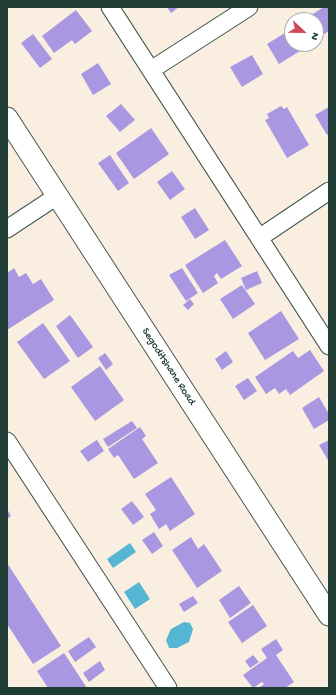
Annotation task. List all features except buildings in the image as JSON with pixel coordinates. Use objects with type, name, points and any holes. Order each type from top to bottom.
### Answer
[{"type":"street","points":[[110,7],[329,346]]},
{"type":"street","points":[[151,70],[249,7]]},
{"type":"street","name":"Segoditshane Road","points":[[7,118],[329,615]]},
{"type":"street","points":[[259,238],[329,191]]},
{"type":"street","points":[[7,229],[57,196]]},
{"type":"street","points":[[7,441],[168,688]]},
{"type":"water","points":[[130,543],[136,552],[113,568],[107,559]]},
{"type":"water","points":[[139,582],[150,599],[135,609],[124,592]]},
{"type":"water","points":[[184,622],[190,623],[193,629],[189,642],[177,648],[169,648],[166,640],[171,629]]}]
